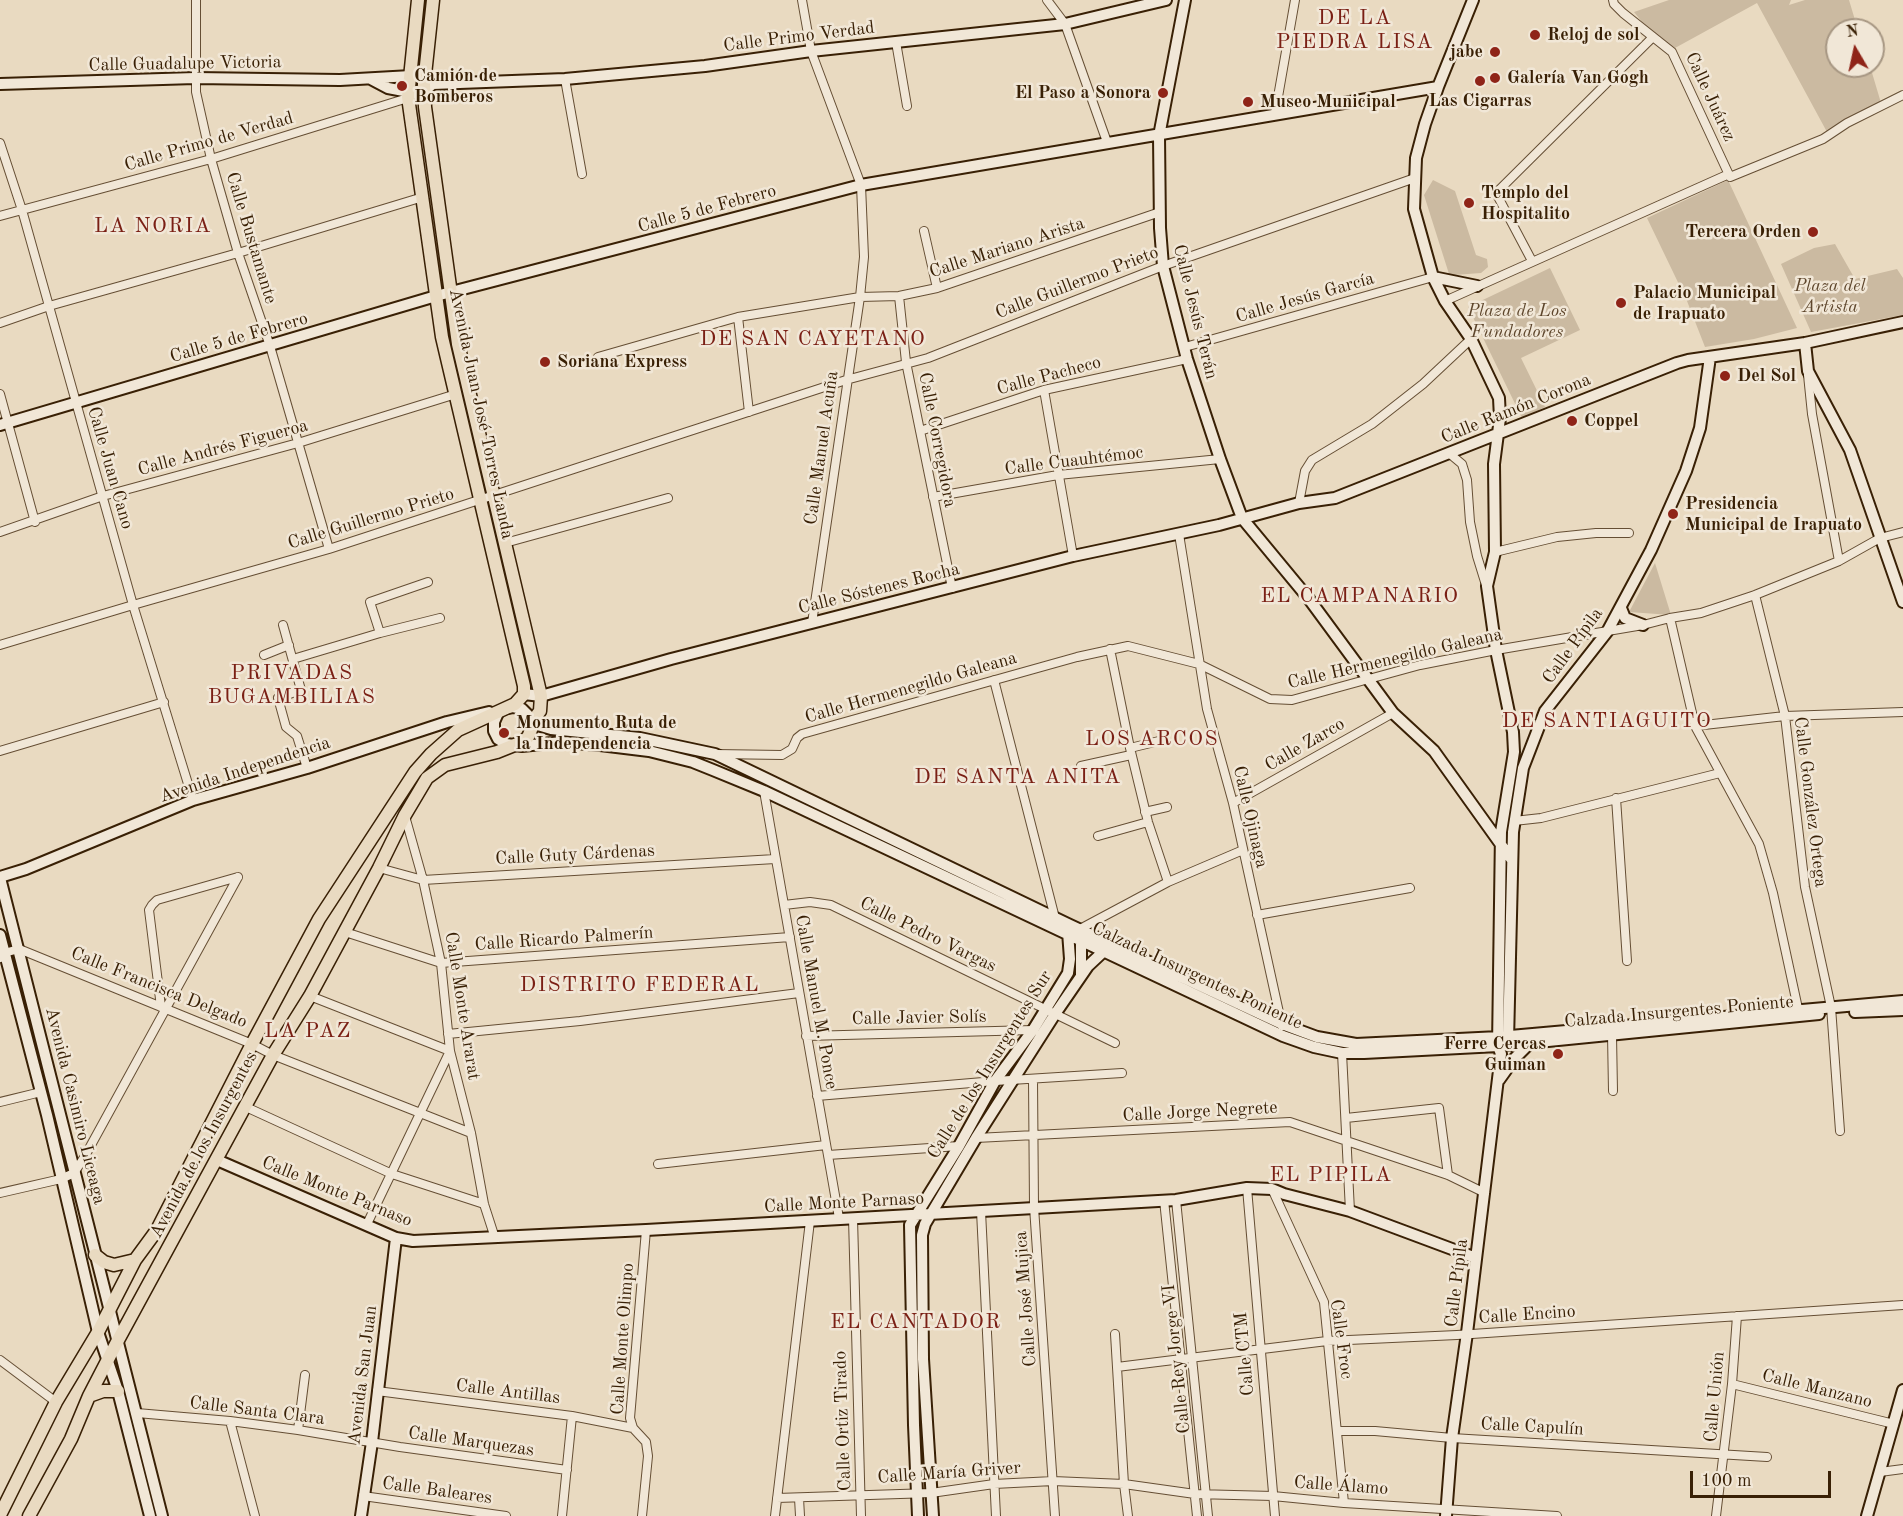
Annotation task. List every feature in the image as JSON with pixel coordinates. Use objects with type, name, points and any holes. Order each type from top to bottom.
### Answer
[{"type":"main road","name":"Avenida Juan José Torres Landa","points":[[418,0],[408,95],[442,337],[524,694]]},
{"type":"main road","name":"Avenida Juan José Torres Landa","points":[[433,0],[427,86],[458,344],[541,696]]},
{"type":"main road","points":[[501,711],[515,704],[524,694]]},
{"type":"main road","points":[[515,744],[528,737],[531,723],[540,711],[541,696]]},
{"type":"main road","name":"Avenida de los Insurgentes","points":[[0,1515],[56,1402],[98,1332],[135,1260],[157,1230],[319,919],[415,772],[458,730],[501,711]]},
{"type":"main road","name":"Avenida de los Insurgentes","points":[[29,1516],[71,1439],[88,1396],[117,1342],[273,1055],[310,996],[345,932],[405,815],[431,773],[445,765],[497,752],[515,744]]},
{"type":"main road","points":[[95,1255],[104,1262],[114,1265],[135,1260]]},
{"type":"main road","points":[[88,1396],[103,1391],[118,1391]]},
{"type":"street","name":"Calle Bustamante","points":[[196,0],[196,92],[211,159],[238,253],[270,346],[329,549]]},
{"type":"street","name":"Calle Manuel Acuña","points":[[802,0],[811,51],[861,185],[864,257],[812,623]]},
{"type":"street","points":[[1047,0],[1065,24],[1107,142]]},
{"type":"street","name":"Calle Primo Verdad","points":[[427,86],[565,79],[705,66],[811,51],[1065,24],[1166,0]]},
{"type":"street","name":"Calle Jesús Terán","points":[[1185,0],[1159,136],[1160,228],[1163,266],[1186,353],[1220,459],[1242,518],[1309,599],[1393,713],[1434,751],[1512,861]]},
{"type":"street","points":[[1275,114],[1295,0]]},
{"type":"street","points":[[1473,0],[1438,87],[1416,158],[1414,209],[1433,277],[1445,301],[1471,339],[1499,398],[1500,418],[1494,464],[1495,552],[1487,586]]},
{"type":"street","name":"Calle Juárez","points":[[1613,0],[1623,13],[1672,52],[1730,176]]},
{"type":"street","points":[[1532,261],[1496,193],[1652,38]]},
{"type":"street","points":[[896,42],[907,106]]},
{"type":"street","name":"Calle Guadalupe Victoria","points":[[0,84],[195,78],[340,80],[411,76],[427,86]]},
{"type":"street","name":"Calle Guadalupe Victoria","points":[[371,79],[408,95],[427,86]]},
{"type":"street","points":[[565,79],[582,174]]},
{"type":"street","name":"Calle 5 de Febrero","points":[[4,424],[436,296],[861,185],[1438,87]]},
{"type":"street","name":"Calle Primo de Verdad","points":[[0,216],[211,159],[408,95]]},
{"type":"street","points":[[1445,301],[1730,176],[1823,139],[1847,123],[1903,95]]},
{"type":"street","name":"Calle Juan Cano","points":[[0,143],[22,210],[133,605],[193,800]]},
{"type":"street","name":"Calle Guillermo Prieto","points":[[0,645],[329,549],[846,380],[906,362],[928,358],[1163,266],[1415,177]]},
{"type":"street","points":[[0,323],[48,306],[238,253],[423,197]]},
{"type":"street","name":"Calle Mariano Arista","points":[[598,357],[738,317],[860,297],[899,296],[937,288],[1160,212]]},
{"type":"street","points":[[924,231],[937,288]]},
{"type":"street","points":[[1433,277],[1477,286]]},
{"type":"street","name":"Calle Jesús García","points":[[1186,353],[1433,277]]},
{"type":"street","name":"Calle Corregidora","points":[[899,296],[906,362],[952,588]]},
{"type":"street","points":[[738,317],[749,412]]},
{"type":"street","name":"Calle Ramón Corona","points":[[1242,518],[1299,503],[1335,498],[1677,363],[1805,343],[1903,322]]},
{"type":"street","points":[[1299,503],[1305,471],[1312,460],[1372,424],[1423,384],[1471,339]]},
{"type":"street","points":[[1805,343],[1812,414],[1839,561]]},
{"type":"street","name":"Calle Pacheco","points":[[920,431],[1044,390],[1186,353]]},
{"type":"street","name":"Calle Pípila","points":[[1447,1512],[1452,1438],[1503,1044],[1514,821],[1523,768],[1545,711],[1608,632],[1652,550],[1686,471],[1700,428],[1710,357]]},
{"type":"street","points":[[1808,371],[1850,450],[1903,602]]},
{"type":"street","points":[[1044,390],[1074,556]]},
{"type":"street","points":[[0,394],[4,424],[35,522]]},
{"type":"street","name":"Calle Andrés Figueroa","points":[[0,532],[35,522],[103,496],[298,443],[456,394]]},
{"type":"street","points":[[1450,454],[1462,464],[1467,480],[1470,522],[1477,556],[1487,586]]},
{"type":"street","name":"Calle Cuauhtémoc","points":[[933,497],[1058,475],[1220,459]]},
{"type":"street","points":[[505,543],[668,498]]},
{"type":"street","name":"Calle Sóstenes Rocha","points":[[524,694],[541,696],[683,656],[1074,556],[1242,518]]},
{"type":"street","name":"Calle Hermenegildo Galeana","points":[[715,754],[782,756],[792,749],[797,738],[802,734],[994,680],[1128,646],[1199,664],[1270,699],[1292,700],[1420,665],[1701,613],[1755,595],[1839,561],[1880,538],[1903,532]]},
{"type":"street","points":[[1495,552],[1557,537],[1596,533],[1629,533]]},
{"type":"street","name":"Calle Ojinaga","points":[[1179,534],[1207,709],[1233,803],[1283,1036]]},
{"type":"street","points":[[380,633],[370,602],[428,582]]},
{"type":"street","name":"Calle Pípila","points":[[1487,586],[1496,650],[1513,732],[1514,752],[1502,818],[1503,1044]]},
{"type":"street","name":"Calle González Ortega","points":[[1755,595],[1785,716],[1805,887],[1832,1010],[1840,1131]]},
{"type":"street","points":[[1621,608],[1625,618],[1643,625]]},
{"type":"street","points":[[293,659],[440,618]]},
{"type":"street","points":[[1670,618],[1695,726],[1759,844],[1773,893],[1799,1013]]},
{"type":"street","points":[[283,625],[301,690],[278,698],[286,727],[297,736],[307,768]]},
{"type":"street","points":[[264,655],[289,645]]},
{"type":"street","points":[[1110,650],[1145,812],[1168,882]]},
{"type":"street","points":[[994,680],[1055,918]]},
{"type":"street","points":[[0,751],[164,702]]},
{"type":"street","points":[[515,744],[506,744],[498,739],[494,731],[494,722],[501,711],[513,707],[522,709],[528,715],[531,723]]},
{"type":"street","name":"Avenida Independencia","points":[[0,877],[26,869],[193,800],[307,768],[447,722],[501,711]]},
{"type":"street","points":[[1695,726],[1785,716],[1903,712]]},
{"type":"street","name":"Calle Zarco","points":[[1233,803],[1393,713]]},
{"type":"street","name":"Calzada Insurgentes Poniente","points":[[531,723],[551,729],[650,746],[715,754],[1068,924],[1104,951],[1283,1036],[1314,1047],[1342,1053],[1364,1053],[1406,1046]]},
{"type":"street","points":[[1513,732],[1522,738],[1530,737],[1537,732]]},
{"type":"street","points":[[1081,766],[1159,741]]},
{"type":"street","name":"Calzada Insurgentes Poniente","points":[[515,744],[562,742],[650,746],[764,790],[1069,936],[1080,935],[1282,1024],[1317,1037],[1356,1044],[1406,1046],[1530,1043],[1559,1036],[1612,1035],[1799,1013]]},
{"type":"street","points":[[1514,821],[1541,818],[1720,773]]},
{"type":"street","name":"Calle Manuel M. Ponce","points":[[764,790],[839,1218]]},
{"type":"street","points":[[1616,798],[1627,961]]},
{"type":"street","points":[[1145,812],[1167,807]]},
{"type":"street","name":"Calle Monte Ararat","points":[[405,815],[423,879],[441,963],[450,1051],[471,1133],[484,1204],[495,1238]]},
{"type":"street","points":[[1098,836],[1148,822]]},
{"type":"street","points":[[1080,935],[1168,882],[1243,850]]},
{"type":"street","name":"Calle Guty Cárdenas","points":[[379,868],[423,879],[775,858]]},
{"type":"street","name":"Avenida Casimiro Liceaga","points":[[0,877],[162,1516]]},
{"type":"street","points":[[0,1192],[61,1179],[74,1173],[163,1008],[238,877],[158,900],[149,910],[163,1008]]},
{"type":"street","points":[[1257,915],[1410,888]]},
{"type":"street","name":"Calle Pedro Vargas","points":[[784,904],[810,902],[831,905],[1115,1043]]},
{"type":"street","name":"Calle de los Insurgentes Sur","points":[[933,1516],[923,1359],[922,1235],[924,1224],[1014,1080],[1050,1011],[1068,973],[1070,959],[1068,924]]},
{"type":"street","name":"Calle Ricardo Palmerín","points":[[345,932],[441,963],[790,937]]},
{"type":"street","name":"Calle de los Insurgentes Sur","points":[[915,1215],[959,1146],[995,1081],[1033,1030],[1081,976],[1080,935]]},
{"type":"street","name":"Calle Francisca Delgado","points":[[1,946],[19,949],[252,1044],[273,1055],[471,1133]]},
{"type":"street","name":"Avenida Casimiro Liceaga","points":[[1,946],[41,1092],[98,1332],[118,1391],[150,1516]]},
{"type":"street","points":[[1081,976],[1104,951]]},
{"type":"street","points":[[448,1034],[580,1021],[799,993]]},
{"type":"street","points":[[310,996],[450,1051],[367,1224]]},
{"type":"street","name":"Calzada Insurgentes Poniente","points":[[1503,1044],[1559,1036],[1903,1001]]},
{"type":"street","name":"Calzada Insurgentes Poniente","points":[[1832,1010],[1903,1010]]},
{"type":"street","name":"Calle Javier Solís","points":[[806,1036],[1033,1030]]},
{"type":"street","points":[[1612,1035],[1613,1091]]},
{"type":"street","points":[[1498,1083],[1508,1066],[1530,1043]]},
{"type":"street","points":[[1342,1053],[1350,1211]]},
{"type":"street","points":[[817,1096],[1122,1073]]},
{"type":"street","name":"Calle José Mujica","points":[[1033,1080],[1034,1207],[1055,1516]]},
{"type":"street","points":[[0,1102],[41,1092]]},
{"type":"street","points":[[246,1107],[392,1174],[484,1204]]},
{"type":"street","points":[[1346,1118],[1439,1108],[1448,1175]]},
{"type":"street","name":"Calle Jorge Negrete","points":[[976,1138],[1290,1122],[1448,1175],[1485,1193]]},
{"type":"street","points":[[658,1164],[826,1145]]},
{"type":"street","points":[[828,1155],[959,1146]]},
{"type":"street","name":"Calle Monte Parnaso","points":[[217,1160],[396,1238],[413,1241],[1176,1200],[1247,1188],[1272,1189],[1350,1211],[1476,1258]]},
{"type":"street","name":"Calle CTM","points":[[1247,1188],[1275,1516]]},
{"type":"street","name":"Calle Froc","points":[[1272,1189],[1324,1302],[1344,1503]]},
{"type":"street","name":"Calle Rey Jorge VI","points":[[1164,1200],[1197,1516]]},
{"type":"street","name":"Calle Rey Jorge VI","points":[[1176,1200],[1208,1516]]},
{"type":"street","points":[[981,1211],[996,1516]]},
{"type":"street","points":[[915,1215],[910,1224],[909,1236],[918,1516]]},
{"type":"street","name":"Calle Ortiz Tirado","points":[[853,1218],[861,1516]]},
{"type":"street","points":[[775,1516],[810,1221]]},
{"type":"street","name":"Calle Monte Olimpo","points":[[642,1516],[648,1456],[646,1442],[633,1428],[630,1418],[646,1230]]},
{"type":"street","name":"Avenida San Juan","points":[[361,1516],[396,1238]]},
{"type":"street","name":"Calle Encino","points":[[1117,1367],[1327,1341],[1903,1305]]},
{"type":"street","name":"Calle Unión","points":[[1716,1516],[1725,1453],[1737,1316]]},
{"type":"street","points":[[1115,1334],[1128,1516]]},
{"type":"street","points":[[0,1360],[56,1402]]},
{"type":"street","points":[[298,1430],[305,1375]]},
{"type":"street","name":"Calle Manzano","points":[[1732,1384],[1893,1424]]},
{"type":"street","name":"Calle Antillas","points":[[377,1390],[572,1416],[633,1428]]},
{"type":"street","points":[[1867,1516],[1903,1390]]},
{"type":"street","name":"Calle Santa Clara","points":[[137,1413],[230,1421],[372,1442]]},
{"type":"street","points":[[562,1516],[572,1416]]},
{"type":"street","points":[[230,1421],[255,1516]]},
{"type":"street","name":"Calle Capulín","points":[[1337,1431],[1375,1431],[1452,1438],[1767,1457]]},
{"type":"street","name":"Calle Marquezas","points":[[372,1442],[567,1470]]},
{"type":"street","points":[[1880,1472],[1903,1469]]},
{"type":"street","name":"Calle María Griver","points":[[777,1498],[931,1493],[994,1484],[1053,1481],[1124,1484]]},
{"type":"street","points":[[142,1485],[154,1482]]},
{"type":"street","name":"Calle Álamo","points":[[1124,1484],[1206,1495],[1273,1496],[1447,1512],[1557,1516]]},
{"type":"street","name":"Calle Baleares","points":[[363,1496],[506,1516]]},
{"type":"street","points":[[799,1498],[800,1516]]},
{"type":"green space","points":[[1669,0],[1791,0],[1789,5],[1805,0],[1849,0],[1854,18],[1825,18],[1825,78],[1874,78],[1881,103],[1827,132],[1757,3],[1675,48],[1651,33],[1634,12]]},
{"type":"green space","points":[[1433,180],[1455,191],[1476,255],[1487,259],[1488,267],[1481,273],[1449,274],[1424,195]]},
{"type":"green space","points":[[1728,180],[1797,328],[1754,339],[1705,347],[1687,301],[1647,218]]},
{"type":"green space","name":"Plaza del Artista","points":[[1835,244],[1855,279],[1897,269],[1903,278],[1903,315],[1811,332],[1781,264],[1814,248]]},
{"type":"green space","name":"Plaza de Los Fundadores","points":[[1550,268],[1580,330],[1521,358],[1545,407],[1522,418],[1468,307]]},
{"type":"green space","points":[[1655,563],[1671,615],[1629,612]]},
{"type":"place","name":"Reloj de sol","points":[[1535,35]]},
{"type":"place","name":"jabe","points":[[1495,52]]},
{"type":"place","name":"Galería Van Gogh","points":[[1495,78]]},
{"type":"place","name":"Las Cigarras","points":[[1480,81]]},
{"type":"place","name":"Camión de Bomberos","points":[[402,86]]},
{"type":"place","name":"El Paso a Sonora","points":[[1163,93]]},
{"type":"place","name":"Museo Municipal","points":[[1248,102]]},
{"type":"place","name":"Templo del Hospitalito","points":[[1469,203]]},
{"type":"place","name":"Tercera Orden","points":[[1813,232]]},
{"type":"place","name":"Palacio Municipal de Irapuato","points":[[1621,303]]},
{"type":"place","name":"Soriana Express","points":[[545,362]]},
{"type":"place","name":"Del Sol","points":[[1725,376]]},
{"type":"place","name":"Coppel","points":[[1572,421]]},
{"type":"place","name":"Presidencia Municipal de Irapuato","points":[[1673,514]]},
{"type":"place","name":"Monumento Ruta de la Independencia","points":[[504,733]]},
{"type":"place","name":"Ferre Cercas Guiman","points":[[1558,1054]]},
{"type":"district","name":"DE LA PIEDRA LISA","points":[[1355,30]]},
{"type":"district","name":"LA NORIA","points":[[153,226]]},
{"type":"district","name":"DE SAN CAYETANO","points":[[813,339]]},
{"type":"district","name":"EL CAMPANARIO","points":[[1360,596]]},
{"type":"district","name":"PRIVADAS BUGAMBILIAS","points":[[292,685]]},
{"type":"district","name":"DE SANTIAGUITO","points":[[1607,721]]},
{"type":"district","name":"LOS ARCOS","points":[[1152,739]]},
{"type":"district","name":"DE SANTA ANITA","points":[[1018,777]]},
{"type":"district","name":"DISTRITO FEDERAL","points":[[640,985]]},
{"type":"district","name":"LA PAZ","points":[[308,1031]]},
{"type":"district","name":"EL PIPILA","points":[[1331,1175]]},
{"type":"district","name":"EL CANTADOR","points":[[916,1322]]}]
